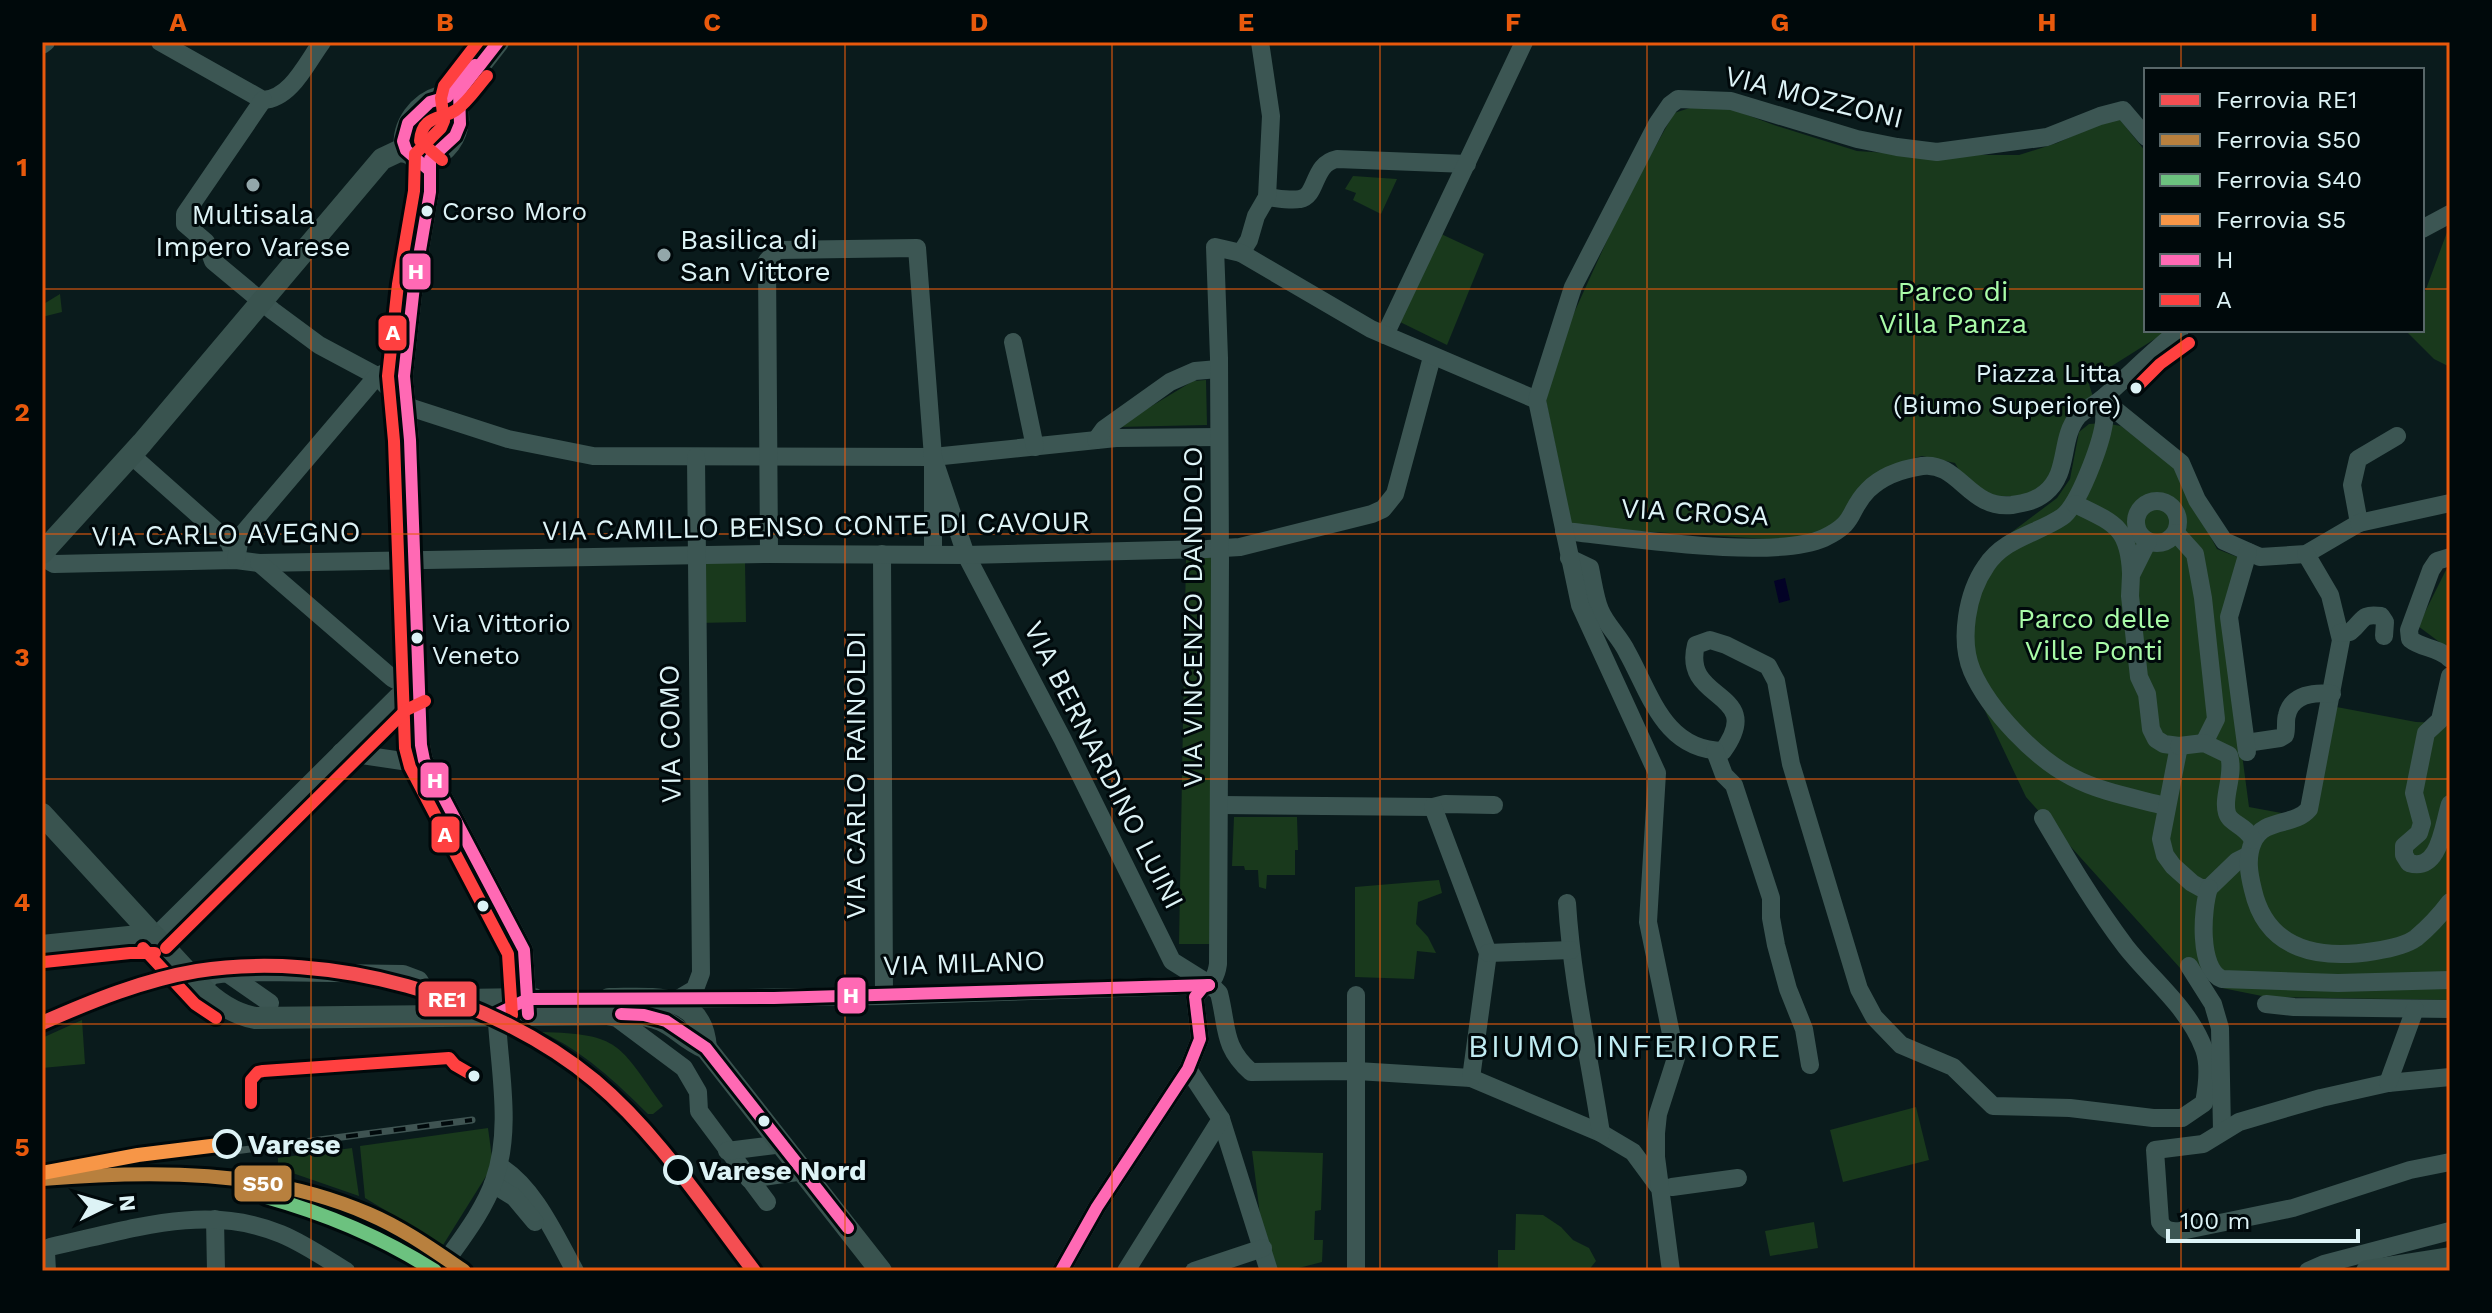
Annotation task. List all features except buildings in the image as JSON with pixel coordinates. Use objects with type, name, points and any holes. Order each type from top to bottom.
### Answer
[{"type":"main road","points":[[453,103],[495,42]]},
{"type":"main road","points":[[42,555],[382,159],[394,152],[422,159],[449,144],[460,120],[453,103],[440,97],[426,102],[414,115],[405,133],[404,140],[422,159]]},
{"type":"main road","name":"VIA MILANO","points":[[42,814],[200,986],[232,1010],[255,1018],[655,999]]},
{"type":"main road","points":[[42,946],[155,937]]},
{"type":"main road","points":[[655,999],[691,1010],[702,1025],[706,1048],[881,1271]]},
{"type":"main road","name":"VIA MILANO","points":[[225,1004],[440,1000],[496,1007]]},
{"type":"main road","name":"VIA MILANO","points":[[528,1006],[631,1014],[665,1020],[694,1043],[706,1048]]},
{"type":"main road","points":[[2367,1271],[2450,1258]]},
{"type":"street","points":[[160,42],[263,100],[284,94],[322,42]]},
{"type":"street","points":[[1260,42],[1271,116],[1267,197],[1241,253],[1385,335],[1537,400],[1580,605],[1657,773],[1648,922],[1676,1058],[1658,1114],[1656,1133],[1665,1189],[1671,1271]]},
{"type":"street","points":[[1385,335],[1524,42]]},
{"type":"street","name":"VIA MOZZONI","points":[[1537,400],[1573,287],[1657,124],[1678,99],[1731,101],[1857,139],[1937,152],[2047,137],[2123,110],[2144,135]]},
{"type":"street","points":[[263,100],[194,200],[183,220],[186,227],[206,242],[213,261],[262,302],[319,345],[377,376],[406,406],[508,439],[593,456],[933,457],[1096,440],[1219,437]]},
{"type":"street","points":[[422,159],[430,192],[404,363],[424,760],[524,950],[528,1006]]},
{"type":"street","points":[[1267,197],[1301,199],[1309,195],[1321,167],[1337,159],[1467,164]]},
{"type":"street","points":[[2424,228],[2450,214]]},
{"type":"street","name":"VIA VINCENZO DANDOLO","points":[[1188,1069],[1200,1039],[1195,997],[1216,975],[1220,945],[1220,548],[1215,247],[1241,253]]},
{"type":"street","points":[[769,554],[767,261],[777,250],[917,248],[933,457],[933,554]]},
{"type":"street","name":"VIA CROSA","points":[[1564,531],[1741,548],[1821,539],[1847,524],[1867,491],[1894,472],[1926,465],[1952,474],[1973,495],[1997,507],[2028,503],[2047,492],[2060,475],[2068,438],[2078,417],[2102,399],[2150,352],[2177,332]]},
{"type":"street","points":[[1013,342],[1035,447]]},
{"type":"street","name":"VIA CAMILLO BENSO CONTE DI CAVOUR","points":[[413,559],[769,554],[966,555],[1240,547],[1383,509],[1395,494],[1432,357]]},
{"type":"street","points":[[236,560],[240,537],[377,376],[397,370],[404,363]]},
{"type":"street","points":[[1096,440],[1104,429],[1170,382],[1195,371],[1218,369]]},
{"type":"street","points":[[2102,399],[2104,423],[2075,504],[2063,516],[2008,543],[1987,564],[1976,584],[1968,613],[1966,637],[1972,670],[2014,732],[2043,758],[2071,777],[2093,786],[2165,806]]},
{"type":"street","points":[[2102,399],[2181,463],[2197,500],[2224,541],[2260,557],[2306,554],[2359,523],[2450,503]]},
{"type":"street","points":[[2359,523],[2352,485],[2358,459],[2397,436]]},
{"type":"street","points":[[131,455],[229,542],[236,560]]},
{"type":"street","name":"VIA COMO","points":[[678,999],[695,989],[701,973],[696,457]]},
{"type":"street","name":"VIA BERNARDINO LUINI","points":[[933,457],[966,555],[1062,738],[1172,961],[1209,985]]},
{"type":"street","points":[[2153,502],[2170,504],[2176,512],[2176,533],[2164,541],[2148,541],[2141,538],[2136,530],[2136,520],[2144,506],[2153,502]]},
{"type":"street","points":[[2075,504],[2113,524],[2126,539],[2139,677],[2147,694],[2151,729],[2156,739],[2164,744],[2179,746],[2204,743],[2229,755],[2231,782],[2225,811],[2230,820],[2249,830],[2251,847],[2248,870],[2255,902],[2264,922],[2276,935],[2299,948],[2331,955],[2390,948],[2414,939],[2450,902]]},
{"type":"street","points":[[2176,533],[2195,554],[2203,598],[2216,719],[2204,743]]},
{"type":"street","points":[[2131,575],[2148,541]]},
{"type":"street","points":[[2248,552],[2229,617],[2246,747],[2280,738],[2287,730],[2287,714],[2293,703],[2308,694],[2332,694]]},
{"type":"street","name":"VIA CARLO RAINOLDI","points":[[882,554],[884,996]]},
{"type":"street","points":[[2306,554],[2330,595],[2341,640],[2309,809],[2296,818],[2273,823],[2261,830],[2251,847],[2209,888],[2204,911],[2211,971],[2222,979],[2338,983],[2450,980]]},
{"type":"street","name":"VIA CARLO AVEGNO","points":[[42,555],[54,564],[413,559]]},
{"type":"street","points":[[2450,557],[2437,561],[2431,570],[2409,630],[2410,639],[2417,645],[2442,652],[2450,659]]},
{"type":"street","points":[[1569,558],[1590,568],[1600,612],[1627,651],[1650,701],[1673,731],[1701,750],[1723,751],[1734,736],[1737,721],[1731,705],[1698,678],[1692,661],[1696,645],[1710,640],[1768,666],[1776,681],[1791,764],[1859,989],[1874,1017],[1901,1045],[1930,1060],[1953,1067],[1993,1106],[2070,1108],[2153,1118],[2182,1118],[2204,1103],[2208,1083],[2205,1050],[2179,1006],[2104,917],[2043,818]]},
{"type":"street","points":[[259,563],[392,678],[418,687]]},
{"type":"street","points":[[2338,629],[2350,632],[2362,617],[2369,614],[2381,616],[2385,622],[2384,636]]},
{"type":"street","points":[[2450,676],[2440,720],[2426,733],[2414,793],[2422,823],[2419,833],[2404,846],[2404,855],[2409,863],[2418,866],[2435,855],[2450,804]]},
{"type":"street","points":[[155,937],[397,697],[418,687]]},
{"type":"street","points":[[2179,746],[2161,839],[2165,855],[2192,883],[2209,888]]},
{"type":"street","points":[[1715,751],[1724,775],[1734,785],[1771,898],[1776,945],[1788,989],[1804,1029],[1810,1065]]},
{"type":"street","points":[[341,752],[409,762],[424,760]]},
{"type":"street","points":[[1221,805],[1494,805]]},
{"type":"street","points":[[1439,806],[1488,953],[1471,1078]]},
{"type":"street","points":[[1567,903],[1584,1047],[1601,1133]]},
{"type":"street","points":[[1488,953],[1570,944]]},
{"type":"street","points":[[2189,966],[2213,1004],[2220,1028],[2222,1131]]},
{"type":"street","points":[[200,986],[215,974],[403,974],[419,980],[426,991],[435,993],[440,1000]]},
{"type":"street","points":[[229,974],[270,1003]]},
{"type":"street","points":[[1209,985],[1219,993],[1231,1051],[1251,1072],[1357,1071],[1471,1078],[1601,1133],[1633,1152],[1665,1189]]},
{"type":"street","name":"VIA MILANO","points":[[655,999],[884,996],[1209,985]]},
{"type":"street","points":[[1356,995],[1356,1271]]},
{"type":"street","points":[[2266,1004],[2450,1009]]},
{"type":"street","points":[[439,1271],[493,1184],[499,1166],[503,1126],[496,1007]]},
{"type":"street","points":[[2388,1083],[2415,1009]]},
{"type":"street","points":[[596,1013],[617,1018],[684,1068],[698,1092],[699,1111],[767,1202]]},
{"type":"street","points":[[684,1068],[706,1048]]},
{"type":"street","points":[[1061,1271],[1097,1207],[1188,1069],[1221,1119],[1269,1271]]},
{"type":"street","points":[[2450,1077],[2388,1083],[2257,1115],[2222,1131],[2203,1144],[2155,1150],[2160,1222],[2171,1232],[2293,1208],[2410,1170],[2450,1162]]},
{"type":"street","points":[[1126,1271],[1221,1119]]},
{"type":"street","points":[[738,1165],[794,1158]]},
{"type":"street","points":[[738,1165],[794,1158]]},
{"type":"street","points":[[499,1166],[523,1185],[571,1263]]},
{"type":"street","points":[[1665,1189],[1738,1178]]},
{"type":"street","points":[[493,1184],[514,1197],[537,1224],[549,1227]]},
{"type":"street","points":[[47,1271],[46,1252],[50,1247],[181,1219],[245,1223],[281,1234],[346,1271]]},
{"type":"street","points":[[215,1219],[216,1271]]},
{"type":"street","points":[[2308,1271],[2450,1231]]},
{"type":"street","points":[[1194,1271],[1263,1248]]},
{"type":"green space","points":[[446,106],[444,134],[435,143],[420,147],[415,143],[422,117]]},
{"type":"green space","name":"Parco di Villa Panza","points":[[1696,106],[1726,107],[1857,151],[1918,155],[2019,155],[2057,143],[2117,116],[2144,150],[2144,332],[2166,332],[2088,381],[2095,403],[2060,450],[2044,488],[2031,497],[1973,495],[1955,463],[1922,456],[1875,477],[1852,512],[1816,537],[1767,539],[1572,527],[1545,396],[1558,348],[1624,203],[1674,113]]},
{"type":"green space","points":[[1353,176],[1397,179],[1381,214],[1353,200],[1356,193],[1345,189]]},
{"type":"green space","points":[[2450,224],[2450,367],[2434,359],[2407,332],[2424,332],[2424,295]]},
{"type":"green space","points":[[1439,233],[1484,254],[1447,345],[1398,321]]},
{"type":"green space","points":[[60,294],[62,312],[42,317],[42,305]]},
{"type":"green space","points":[[1206,380],[1207,425],[1117,427],[1193,381]]},
{"type":"green space","name":"Parco delle Ville Ponti","points":[[2089,424],[2121,426],[2175,468],[2217,549],[2240,558],[2224,618],[2249,807],[2303,817],[2326,705],[2416,722],[2448,723],[2450,717],[2450,1000],[2267,997],[2222,988],[2200,971],[2190,979],[2026,797],[1968,675],[1968,596],[2000,541],[2057,498],[2070,479],[2079,432]]},
{"type":"green space","points":[[1186,558],[1211,558],[1210,944],[1179,944]]},
{"type":"green space","points":[[745,562],[746,622],[697,623],[696,563]]},
{"type":"green space","points":[[2450,562],[2450,650],[2418,626]]},
{"type":"green space","points":[[1234,817],[1297,817],[1295,875],[1267,875],[1266,889],[1259,887],[1258,870],[1232,866]]},
{"type":"green space","points":[[1439,880],[1442,893],[1418,902],[1416,924],[1428,937],[1436,953],[1417,951],[1414,979],[1355,977],[1355,887]]},
{"type":"green space","points":[[82,1020],[85,1064],[42,1068],[42,1038]]},
{"type":"green space","points":[[541,1032],[587,1036],[615,1046],[663,1106],[648,1114],[585,1058]]},
{"type":"green space","points":[[1916,1107],[1929,1160],[1843,1182],[1830,1130]]},
{"type":"green space","points":[[488,1128],[493,1165],[443,1245],[365,1198],[360,1146]]},
{"type":"green space","points":[[352,1148],[359,1196],[278,1168],[278,1158]]},
{"type":"green space","points":[[1252,1151],[1323,1153],[1321,1210],[1315,1211],[1314,1240],[1323,1240],[1322,1262],[1276,1271],[1263,1239]]},
{"type":"green space","points":[[1516,1214],[1543,1215],[1573,1240],[1589,1248],[1596,1261],[1588,1271],[1498,1271],[1498,1250],[1515,1250]]},
{"type":"green space","points":[[1814,1222],[1818,1248],[1770,1256],[1765,1231]]},
{"type":"water","points":[[1785,578],[1790,600],[1779,603],[1774,581]]},
{"type":"railway","points":[[227,1152],[472,1120]]},
{"type":"rail line","name":"RE1","points":[[42,1023],[99,999],[157,980],[197,971],[248,966],[301,967],[354,974],[407,986],[458,1003],[508,1025],[553,1051],[595,1081],[660,1147],[754,1271]]},
{"type":"rail line","name":"S5","points":[[42,1173],[138,1155],[227,1144]]},
{"type":"rail line","name":"S50","points":[[42,1179],[167,1174],[208,1176],[290,1188],[330,1199],[382,1220],[464,1271]]},
{"type":"rail line","name":"S40","points":[[266,1197],[354,1228],[395,1247],[435,1271]]},
{"type":"transit line","name":"A","points":[[478,42],[444,86],[441,98],[444,121],[441,128],[415,154],[414,191],[398,284],[388,376],[394,441],[405,748],[410,767],[508,954],[512,1015]]},
{"type":"transit line","name":"H","points":[[498,42],[459,92],[460,124],[455,136],[430,159],[430,192],[414,286],[404,376],[410,440],[421,745],[424,760],[524,950],[528,1014]]},
{"type":"transit line","name":"H","points":[[429,170],[406,150],[403,141],[408,123],[430,102],[447,97],[475,65]]},
{"type":"transit line","name":"A","points":[[442,160],[420,141],[424,126],[460,107],[487,76]]},
{"type":"transit line","name":"A","points":[[2136,388],[2160,364],[2189,343]]},
{"type":"transit line","name":"A","points":[[166,948],[406,710],[425,701]]},
{"type":"transit line","name":"A","points":[[143,948],[195,1004],[216,1018]]},
{"type":"transit line","name":"A","points":[[44,962],[155,953]]},
{"type":"transit line","name":"H","points":[[497,1014],[528,999],[774,998],[1209,985]]},
{"type":"transit line","name":"H","points":[[1061,1271],[1097,1207],[1188,1069],[1200,1039],[1195,997],[1209,985]]},
{"type":"transit line","name":"H","points":[[621,1014],[644,1015],[666,1021],[706,1048],[848,1228]]},
{"type":"transit line","name":"A","points":[[251,1103],[251,1080],[263,1071],[449,1058],[474,1076]]},
{"type":"place","name":"Multisala Impero Varese","points":[[253,185]]},
{"type":"place","name":"Corso Moro","points":[[427,211]]},
{"type":"place","name":"Basilica di San Vittore","points":[[664,255]]},
{"type":"place","name":"Piazza Litta (Biumo Superiore)","points":[[2136,388]]},
{"type":"place","name":"Via Vittorio Veneto","points":[[417,638]]},
{"type":"place","name":"Varese","points":[[227,1144]]},
{"type":"place","name":"Varese Nord","points":[[678,1170]]},
{"type":"district","name":"BIUMO INFERIORE","points":[[1625,1046]]}]
